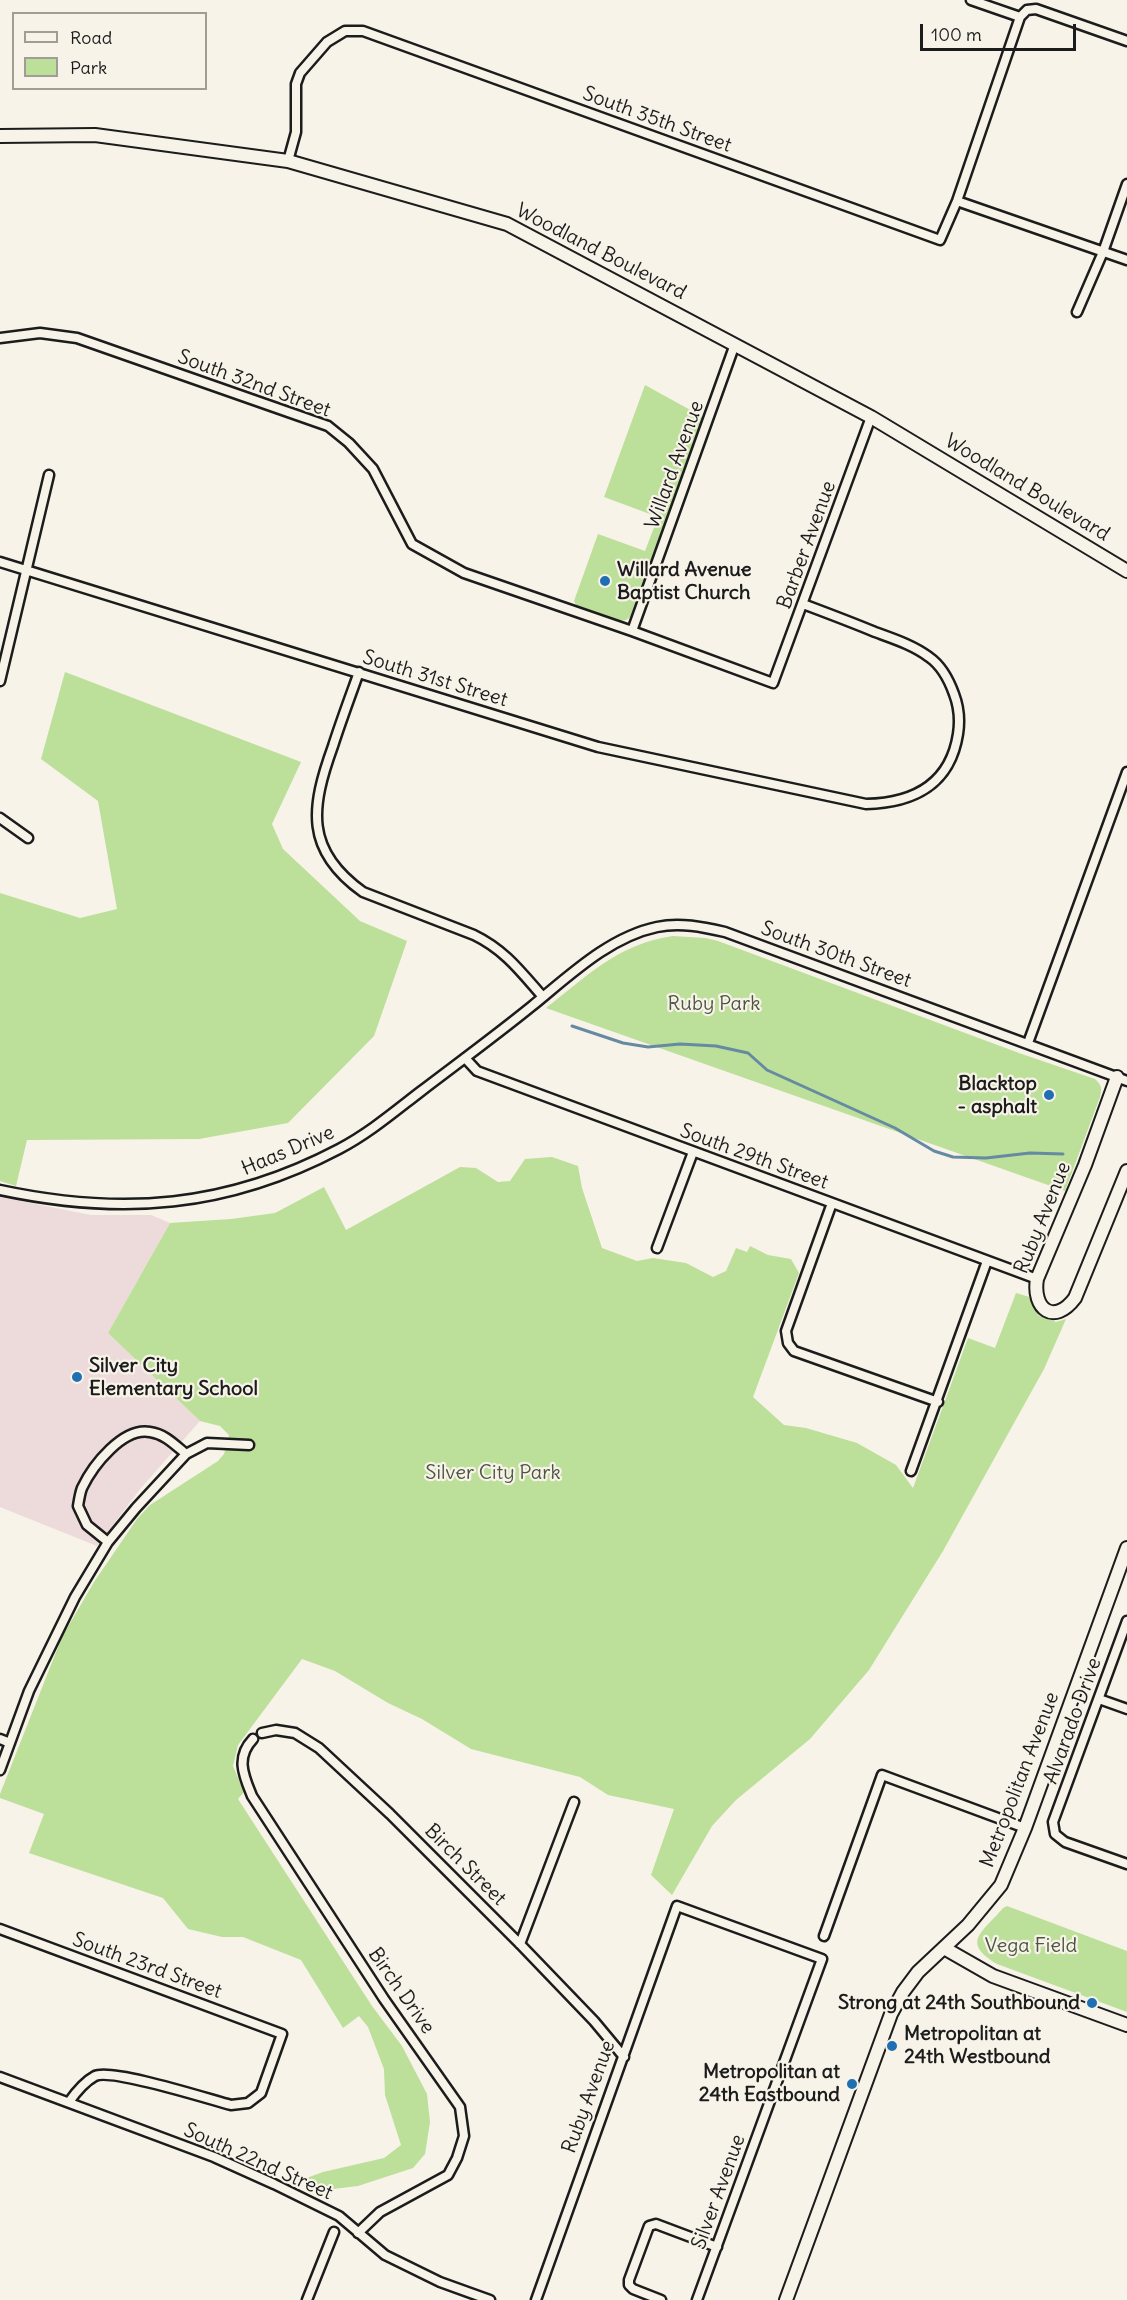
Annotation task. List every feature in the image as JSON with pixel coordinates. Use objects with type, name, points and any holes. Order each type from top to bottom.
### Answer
[{"type":"street","points":[[971,0],[1020,17]]},
{"type":"street","points":[[1127,41],[1036,9],[1027,10],[1020,17],[957,201],[1127,260]]},
{"type":"street","name":"South 35th Street","points":[[288,161],[296,132],[296,84],[300,73],[327,42],[345,31],[363,31],[940,240],[957,201]]},
{"type":"street","name":"Woodland Boulevard","points":[[0,136],[62,134],[106,136],[288,161],[507,224],[871,417],[1127,571]]},
{"type":"street","points":[[1077,312],[1103,252],[1127,184]]},
{"type":"street","name":"South 32nd Street","points":[[0,338],[40,333],[77,338],[328,426],[373,469],[412,544],[464,573],[773,683]]},
{"type":"street","name":"Willard Avenue","points":[[632,631],[735,344]]},
{"type":"street","name":"Barber Avenue","points":[[773,683],[871,417]]},
{"type":"street","points":[[0,681],[50,475]]},
{"type":"street","name":"South 31st Street","points":[[0,562],[598,747],[866,804],[889,803],[912,796],[929,786],[943,773],[955,751],[959,729],[958,704],[947,677],[930,658],[907,644],[803,603]]},
{"type":"street","points":[[359,672],[322,778],[316,816],[320,839],[327,855],[348,881],[363,892],[384,902],[474,934],[491,943],[507,955],[543,997]]},
{"type":"street","points":[[1028,1043],[1127,772]]},
{"type":"street","points":[[0,818],[28,838]]},
{"type":"street","name":"South 30th Street","points":[[543,997],[597,954],[634,934],[658,927],[699,926],[725,932],[1122,1079]]},
{"type":"street","name":"Haas Drive","points":[[0,1190],[44,1199],[110,1204],[176,1202],[221,1194],[272,1179],[340,1148],[379,1123],[543,997]]},
{"type":"street","name":"South 29th Street","points":[[465,1058],[477,1071],[1037,1278]]},
{"type":"street","name":"Ruby Avenue","points":[[1122,1079],[1037,1278],[1035,1291],[1038,1301],[1045,1310],[1056,1313],[1067,1309],[1075,1298],[1127,1171]]},
{"type":"street","points":[[657,1248],[693,1152]]},
{"type":"street","points":[[832,1203],[786,1331],[788,1344],[794,1351],[938,1402]]},
{"type":"street","name":"Ruby Avenue","points":[[911,1471],[938,1402],[987,1261]]},
{"type":"street","points":[[108,1542],[87,1525],[78,1506],[82,1488],[107,1452],[131,1434],[143,1431],[153,1432],[166,1438],[186,1454]]},
{"type":"street","points":[[0,1770],[29,1691],[75,1597],[108,1542],[186,1454],[207,1443],[249,1445]]},
{"type":"street","name":"Metropolitan Avenue","points":[[786,2300],[891,2014],[903,1992],[918,1972],[968,1925],[1000,1885],[1025,1828],[1127,1548]]},
{"type":"street","name":"Alvarado Drive","points":[[1127,1620],[1053,1822],[1055,1834],[1065,1842],[1127,1864]]},
{"type":"street","points":[[1099,1699],[1127,1709]]},
{"type":"street","name":"Birch Street","points":[[262,1733],[276,1730],[295,1733],[319,1748],[390,1814],[520,1944],[594,2021],[624,2057]]},
{"type":"street","points":[[0,1739],[10,1743]]},
{"type":"street","name":"Birch Drive","points":[[253,1739],[243,1753],[242,1770],[252,1796],[378,1989],[460,2107],[464,2136],[457,2158],[448,2175],[380,2212],[358,2233]]},
{"type":"street","points":[[824,1936],[882,1775],[1025,1828]]},
{"type":"street","points":[[520,1944],[574,1802]]},
{"type":"street","name":"Ruby Avenue","points":[[536,2300],[677,1906]]},
{"type":"street","name":"Silver Avenue","points":[[677,1906],[822,1959],[697,2300]]},
{"type":"street","name":"South 23rd Street","points":[[0,1929],[282,2034],[261,2094],[248,2103],[231,2105],[121,2076],[97,2075],[77,2090],[69,2102]]},
{"type":"street","points":[[944,1948],[993,1976],[1127,2025]]},
{"type":"street","name":"South 22nd Street","points":[[0,2077],[214,2157],[274,2184],[339,2217],[385,2255],[440,2282],[490,2300]]},
{"type":"street","points":[[661,2300],[633,2289],[629,2285],[649,2226],[656,2224],[717,2247]]},
{"type":"street","points":[[307,2300],[334,2232]]},
{"type":"shaded area","name":"Silver City Elementary School","points":[[0,1197],[91,1215],[151,1215],[170,1223],[108,1333],[200,1421],[141,1488],[97,1546],[0,1507]]},
{"type":"green space","points":[[645,385],[703,417],[630,617],[620,621],[576,605],[574,601],[598,534],[645,551],[658,517],[604,497]]},
{"type":"green space","points":[[65,672],[301,762],[272,824],[283,849],[360,921],[407,941],[374,1036],[288,1123],[199,1139],[27,1140],[16,1186],[0,1181],[0,893],[80,918],[117,909],[98,801],[41,759]]},
{"type":"green space","name":"Ruby Park","points":[[673,936],[718,941],[1095,1079],[1101,1087],[1100,1097],[1065,1191],[546,1008],[590,973],[619,954],[653,940]]},
{"type":"green space","name":"Silver City Park","points":[[552,1157],[578,1166],[582,1188],[602,1248],[637,1261],[653,1258],[686,1263],[713,1277],[726,1271],[736,1248],[747,1252],[750,1246],[768,1255],[791,1259],[799,1273],[753,1397],[784,1425],[806,1428],[857,1443],[896,1465],[913,1488],[968,1338],[995,1348],[1016,1293],[1033,1298],[1038,1315],[1056,1322],[1066,1319],[1044,1369],[943,1551],[869,1670],[810,1739],[736,1800],[712,1826],[672,1895],[651,1875],[674,1809],[608,1795],[580,1777],[471,1749],[335,1671],[302,1659],[238,1745],[233,1766],[244,1792],[238,1799],[372,2006],[402,2046],[427,2094],[430,2122],[425,2154],[413,2168],[358,2186],[333,2189],[301,2180],[323,2172],[384,2158],[401,2145],[385,2095],[384,2069],[368,2027],[359,2016],[343,2028],[301,1960],[243,1937],[222,1937],[188,1929],[163,1898],[29,1853],[44,1814],[0,1798],[0,1794],[62,1637],[94,1582],[137,1519],[150,1505],[218,1461],[224,1454],[229,1435],[220,1426],[200,1421],[108,1333],[170,1223],[231,1219],[275,1213],[324,1187],[346,1230],[460,1167],[476,1168],[498,1182],[510,1181],[525,1159]]},
{"type":"green space","name":"Vega Field","points":[[1007,1906],[1127,1951],[1127,2012],[997,1964],[986,1956],[977,1943],[979,1937],[988,1924]]},
{"type":"waterway","points":[[572,1026],[623,1043],[648,1047],[680,1044],[716,1046],[748,1053],[767,1070],[895,1128],[934,1151],[953,1157],[986,1158],[1030,1153],[1063,1154]]},
{"type":"place","name":"Willard Avenue Baptist Church","points":[[605,581]]},
{"type":"place","name":"Blacktop - asphalt","points":[[1049,1095]]},
{"type":"place","name":"Silver City Elementary School","points":[[77,1377]]},
{"type":"place","name":"Strong at 24th Southbound","points":[[1092,2003]]},
{"type":"place","name":"Metropolitan at 24th Westbound","points":[[892,2046]]},
{"type":"place","name":"Metropolitan at 24th Eastbound","points":[[852,2084]]}]
